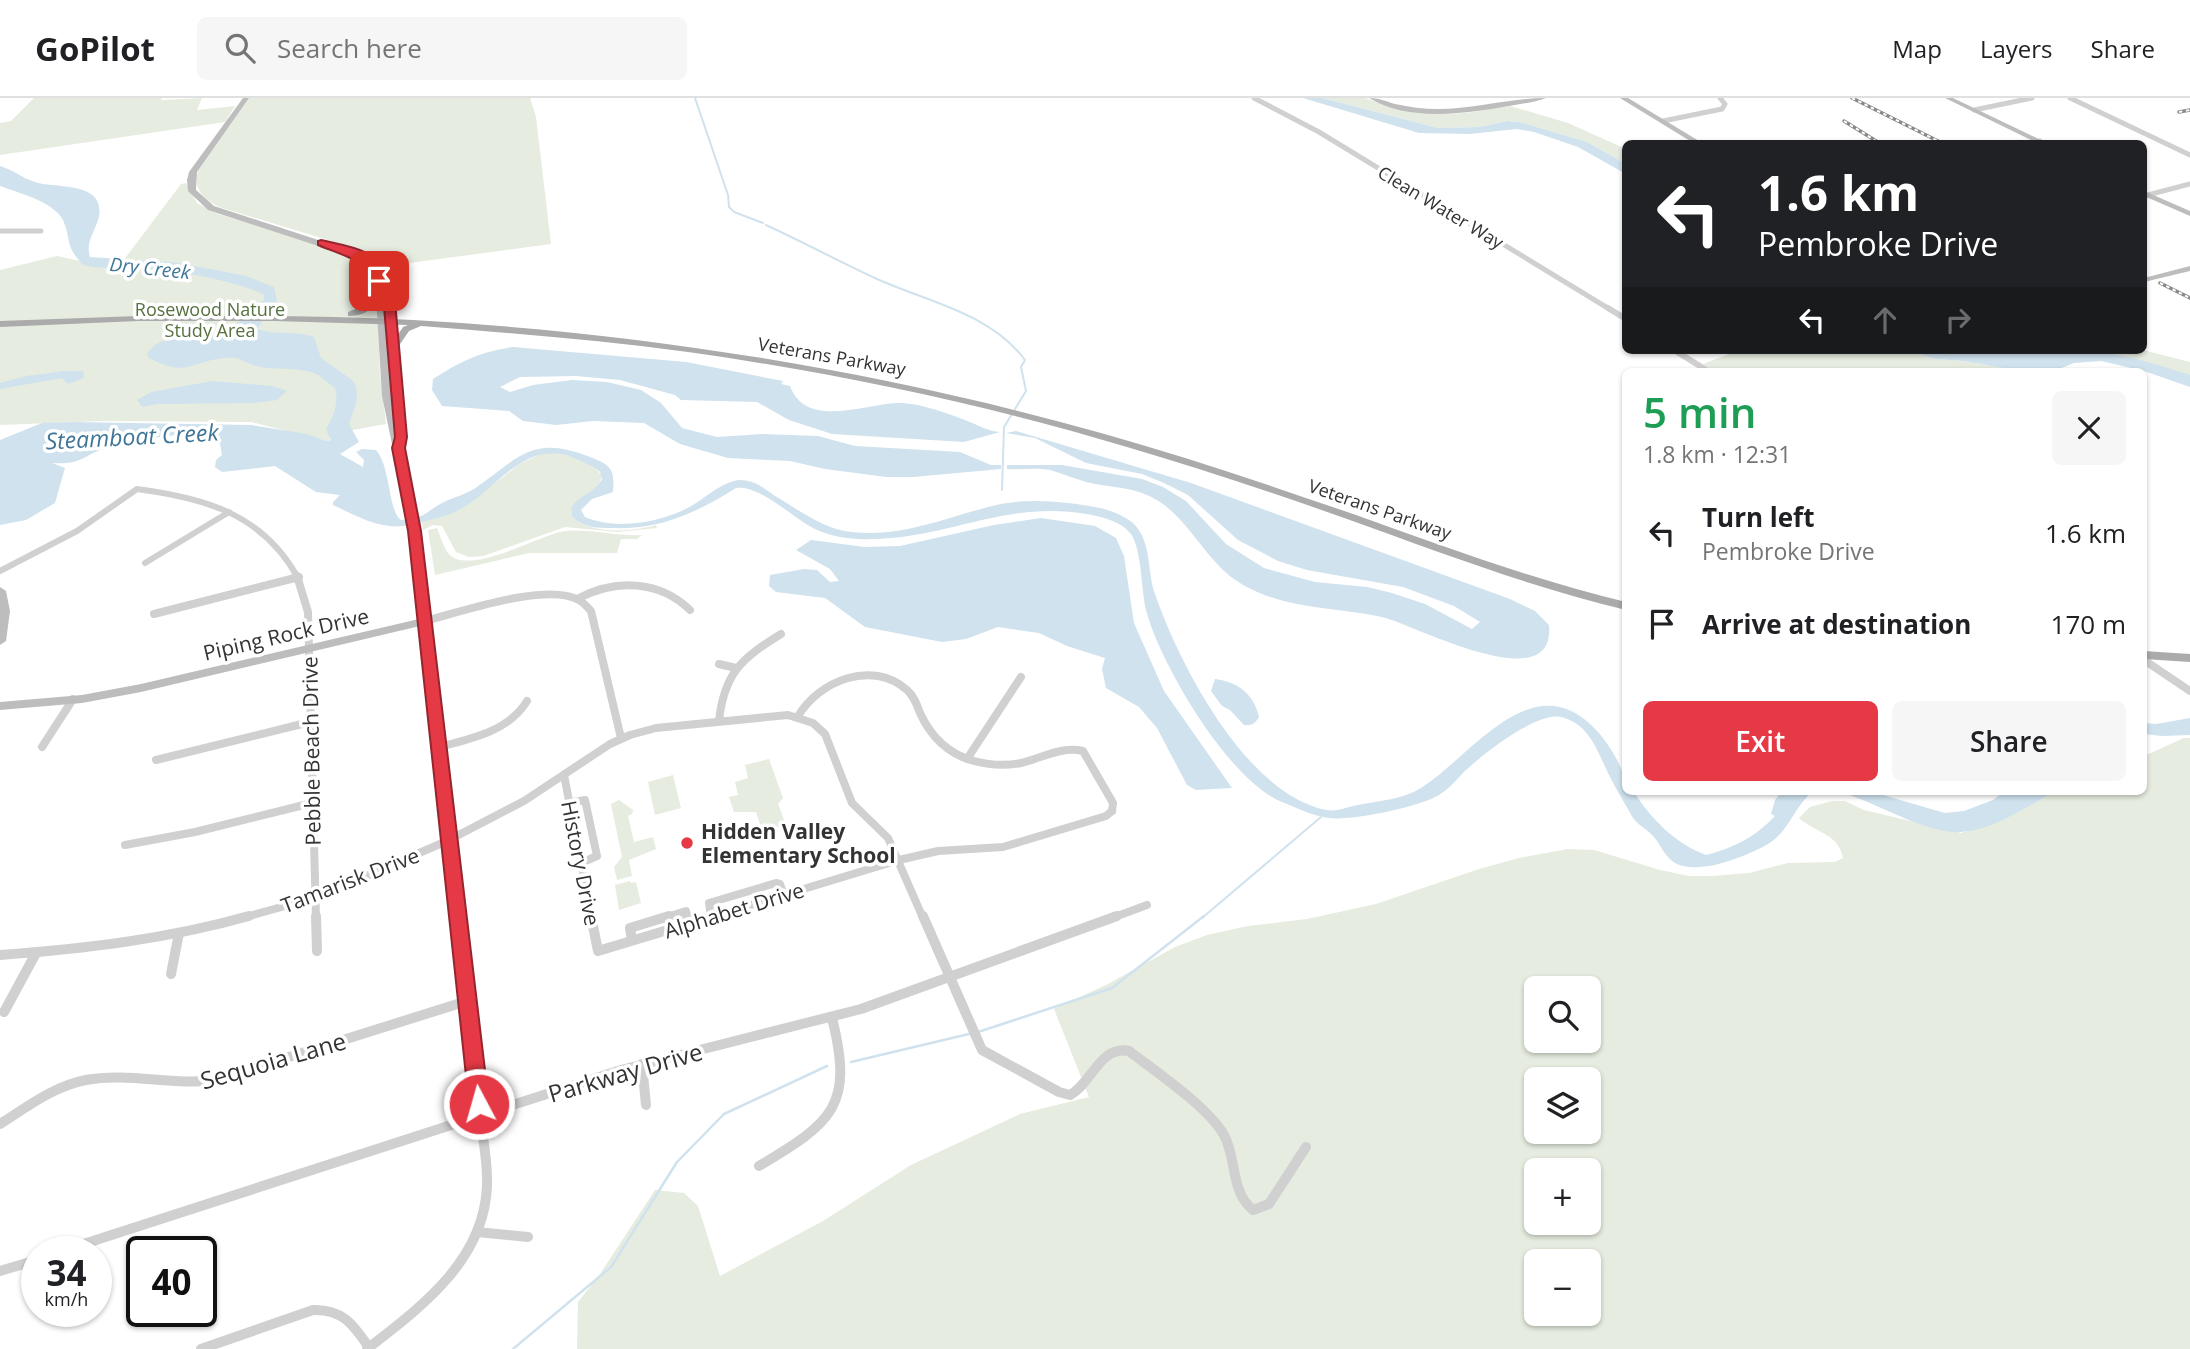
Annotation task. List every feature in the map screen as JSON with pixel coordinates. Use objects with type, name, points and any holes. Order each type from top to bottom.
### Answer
[{"type":"main road","points":[[351,314],[371,306],[380,290]]},
{"type":"main road","name":"Veterans Parkway","points":[[286,316],[351,314],[424,324],[564,335],[722,354],[1003,406]]},
{"type":"main road","name":"Veterans Parkway","points":[[0,324],[242,315]]},
{"type":"main road","name":"Veterans Parkway","points":[[0,319],[242,315],[386,319],[545,326],[726,348],[845,369],[1003,406],[1257,476],[1545,576],[1622,597]]},
{"type":"main road","points":[[393,348],[406,329],[424,324]]},
{"type":"main road","name":"Veterans Parkway","points":[[1033,414],[1251,482],[1496,568],[1622,605]]},
{"type":"main road","points":[[2150,654],[2190,652]]},
{"type":"main road","points":[[2150,654],[2190,658]]},
{"type":"street","points":[[246,98],[195,168],[191,178],[192,191],[201,202],[218,211],[352,254],[371,266],[377,274],[393,348],[401,437],[398,448]]},
{"type":"street","name":"Clean Water Way","points":[[1254,98],[1308,125],[1622,318]]},
{"type":"street","points":[[1372,98],[1407,109],[1444,112],[1544,98]]},
{"type":"street","points":[[1623,98],[1694,140]]},
{"type":"street","points":[[1663,121],[1719,110],[1725,104],[1720,98]]},
{"type":"street","points":[[1948,98],[2039,140]]},
{"type":"street","points":[[1974,110],[2032,98]]},
{"type":"street","points":[[2070,98],[2190,155]]},
{"type":"street","points":[[2147,194],[2190,184]]},
{"type":"street","points":[[2147,195],[2190,214]]},
{"type":"street","points":[[0,231],[41,231]]},
{"type":"street","points":[[201,1349],[325,1308],[349,1319],[368,1349],[442,1286],[466,1254],[477,1232],[486,1198],[487,1182],[480,1116],[415,531],[387,396],[387,278],[381,267],[356,251],[321,243]]},
{"type":"street","points":[[2147,279],[2190,268]]},
{"type":"street","points":[[1680,354],[1703,368]]},
{"type":"street","name":"Pebble Beach Drive","points":[[0,571],[77,531],[137,489],[180,496],[229,512],[255,526],[276,544],[299,577],[308,612],[317,951]]},
{"type":"street","points":[[145,563],[229,512]]},
{"type":"street","points":[[154,614],[299,577]]},
{"type":"street","points":[[621,738],[590,611],[579,598],[603,586],[646,587],[672,594],[690,610]]},
{"type":"street","points":[[0,591],[4,611],[0,641]]},
{"type":"street","name":"Piping Rock Drive","points":[[0,706],[73,699],[141,688],[538,594],[556,592],[579,598]]},
{"type":"street","points":[[719,721],[724,687],[736,668],[757,648],[781,634]]},
{"type":"street","points":[[2150,654],[2190,691]]},
{"type":"street","points":[[719,664],[736,668]]},
{"type":"street","points":[[1021,677],[967,759],[939,743],[927,729],[911,695],[901,685],[885,679],[857,677],[837,681],[813,695],[797,716],[813,723],[825,734],[852,803],[883,831],[899,860],[982,1050],[1059,1092],[1070,1095],[1083,1087],[1109,1052],[1120,1048],[1129,1051],[1219,1128],[1229,1148],[1243,1200],[1253,1210],[1259,1210],[1269,1204],[1307,1147]]},
{"type":"street","points":[[42,747],[73,699]]},
{"type":"street","points":[[439,747],[493,729],[520,712],[527,701]]},
{"type":"street","name":"Tamarisk Drive","points":[[0,955],[113,945],[179,933],[314,897],[391,867],[449,840],[524,801],[621,738],[656,728],[778,715],[797,716]]},
{"type":"street","points":[[156,760],[310,722]]},
{"type":"street","name":"Alphabet Drive","points":[[632,940],[630,928],[686,911],[689,923],[711,917],[709,903],[776,883],[780,884],[784,895],[938,851],[1003,847],[1115,811],[1086,753],[1079,749],[1014,764],[990,764],[967,759]]},
{"type":"street","name":"History Drive","points":[[564,775],[598,951],[632,940]]},
{"type":"street","points":[[569,803],[585,800],[597,856],[581,863]]},
{"type":"street","points":[[125,845],[195,832],[312,803]]},
{"type":"street","name":"Parkway Drive","points":[[108,1236],[642,1064],[832,1018],[1147,905]]},
{"type":"street","points":[[171,974],[179,933]]},
{"type":"street","points":[[4,1012],[36,953]]},
{"type":"street","name":"Sequoia Lane","points":[[0,1124],[76,1083],[100,1079],[182,1084],[216,1080],[467,1001]]},
{"type":"street","points":[[759,1166],[812,1132],[822,1123],[836,1101],[842,1067],[832,1018]]},
{"type":"street","points":[[642,1064],[646,1105]]},
{"type":"street","points":[[477,1232],[528,1237]]},
{"type":"street","points":[[0,1271],[21,1264]]},
{"type":"green space","points":[[34,98],[202,98],[197,110],[235,106],[225,122],[0,155],[0,123],[11,121]]},
{"type":"green space","points":[[249,98],[530,98],[536,117],[551,244],[387,266],[364,251],[219,207],[208,200],[198,188],[198,171]]},
{"type":"green space","points":[[1322,98],[1365,98],[1394,108],[1439,114],[1510,106],[1568,123],[1622,147],[1622,162],[1587,142],[1520,122],[1438,128]]},
{"type":"green space","name":"Rosewood Nature Study Area","points":[[186,183],[197,203],[215,213],[301,239],[365,264],[376,279],[380,374],[386,424],[347,431],[327,441],[251,422],[102,421],[0,425],[0,270],[57,256],[117,269],[181,184]]},
{"type":"green space","points":[[2147,351],[2190,362],[2190,375],[2101,354],[2147,354]]},
{"type":"green space","points":[[1729,354],[1919,354],[1935,359],[2002,368],[1709,368],[1703,364]]},
{"type":"green space","points":[[546,452],[577,458],[602,476],[598,487],[571,507],[572,517],[580,523],[612,530],[656,525],[657,528],[617,532],[565,527],[483,556],[469,557],[456,552],[442,526],[433,525],[423,530],[422,522],[460,510],[521,463]]},
{"type":"green space","points":[[437,528],[448,553],[457,559],[470,561],[502,553],[560,532],[642,535],[637,539],[621,539],[617,553],[529,553],[435,575],[428,530]]},
{"type":"green space","points":[[2184,738],[2190,738],[2190,1349],[577,1349],[578,1302],[600,1274],[655,1190],[684,1193],[698,1206],[720,1276],[823,1221],[911,1165],[1020,1114],[1089,1097],[1054,1009],[1108,984],[1175,947],[1207,935],[1248,926],[1307,919],[1376,904],[1479,869],[1568,849],[1594,850],[1689,876],[1749,873],[1788,863],[1835,862],[1843,858],[1837,844],[1799,818],[1810,807],[1832,801],[1845,801],[1864,810],[1961,833],[2007,818],[2049,795],[2147,795],[2147,755]]},
{"type":"green space","points":[[769,759],[783,798],[778,804],[786,825],[762,830],[756,812],[734,812],[729,797],[738,795],[735,782],[748,778],[745,765]]},
{"type":"green space","points":[[673,775],[681,808],[655,815],[648,782]]},
{"type":"green space","points":[[619,800],[633,810],[628,816],[634,842],[653,837],[656,849],[629,860],[632,876],[617,880],[614,867],[622,857],[611,804]]},
{"type":"green space","points":[[636,882],[641,903],[619,910],[615,885]]},
{"type":"water","points":[[1303,98],[1322,98],[1438,128],[1520,122],[1587,142],[1622,162],[1622,172],[1578,147],[1534,132],[1517,129],[1469,134],[1419,133]]},
{"type":"water","points":[[0,166],[35,182],[76,188],[94,196],[99,204],[99,216],[90,241],[90,257],[179,263],[246,276],[274,287],[277,301],[257,329],[314,337],[321,358],[352,380],[356,386],[357,400],[349,424],[359,442],[340,454],[363,467],[364,460],[356,452],[362,449],[376,450],[384,467],[394,508],[401,520],[421,516],[470,491],[527,453],[553,448],[590,457],[610,469],[613,492],[592,499],[581,510],[585,517],[611,523],[640,523],[668,516],[693,505],[722,486],[740,480],[759,485],[832,528],[852,532],[909,529],[1012,502],[1050,502],[1100,508],[1128,519],[1140,533],[1147,549],[1155,594],[1166,623],[1219,722],[1243,753],[1269,779],[1297,799],[1326,810],[1334,810],[1407,795],[1441,773],[1505,721],[1528,709],[1551,706],[1574,712],[1598,732],[1622,772],[1622,795],[1636,795],[1647,811],[1674,837],[1706,855],[1735,845],[1760,830],[1775,816],[1771,814],[1779,795],[1808,795],[1782,832],[1768,844],[1748,854],[1709,866],[1685,866],[1675,863],[1665,854],[1654,837],[1633,818],[1586,732],[1571,721],[1550,717],[1524,727],[1510,736],[1473,764],[1446,790],[1429,800],[1353,817],[1329,818],[1305,812],[1262,790],[1240,771],[1219,746],[1181,689],[1154,633],[1146,610],[1135,541],[1127,530],[1117,523],[1087,514],[1029,512],[926,533],[857,539],[822,532],[755,491],[736,488],[693,512],[663,523],[630,528],[596,527],[572,517],[571,508],[599,484],[602,479],[600,472],[572,457],[555,453],[526,460],[456,511],[405,526],[386,526],[333,505],[340,495],[316,492],[275,466],[222,472],[215,467],[216,460],[222,455],[220,444],[211,436],[199,434],[130,442],[100,450],[77,461],[52,463],[65,468],[55,503],[26,520],[0,525],[0,440],[42,423],[251,425],[307,434],[326,441],[331,440],[326,429],[336,399],[335,388],[318,375],[304,370],[256,366],[230,358],[180,368],[149,358],[147,354],[160,342],[205,337],[228,329],[259,305],[264,300],[264,295],[224,281],[174,271],[83,265],[71,247],[66,227],[58,213],[34,198],[0,186]]},
{"type":"water","points":[[513,347],[686,362],[783,381],[781,384],[790,386],[798,400],[824,411],[902,403],[934,409],[1000,432],[964,442],[832,434],[789,420],[757,402],[681,400],[675,395],[620,380],[576,376],[520,377],[500,387],[510,392],[533,385],[572,380],[607,382],[641,390],[661,403],[682,428],[717,437],[762,434],[818,436],[855,446],[960,452],[991,465],[1001,465],[1001,469],[886,477],[825,469],[790,461],[728,458],[680,444],[644,423],[593,421],[556,425],[523,421],[509,411],[442,406],[432,390],[433,379],[471,358]]},
{"type":"water","points":[[1919,354],[2114,354],[2190,375],[2190,387],[2147,372],[2147,368],[2131,368],[2101,361],[2074,363],[2062,368],[2002,368],[1935,359]]},
{"type":"water","points":[[64,371],[83,371],[84,378],[68,384],[62,378],[0,389],[0,383]]},
{"type":"water","points":[[213,381],[272,386],[287,391],[277,400],[255,403],[157,404],[142,407],[137,400],[151,392]]},
{"type":"water","points":[[1016,431],[1191,483],[1510,599],[1535,611],[1549,625],[1545,647],[1530,657],[1507,658],[1479,652],[1382,617],[1287,602],[1251,589],[1223,569],[1172,512],[1147,495],[1089,483],[1050,470],[1007,469],[1007,465],[1062,465],[1142,479],[1163,487],[1186,501],[1226,544],[1264,568],[1315,582],[1367,587],[1392,593],[1425,604],[1472,629],[1480,622],[1454,606],[1403,587],[1307,570],[1278,561],[1238,540],[1188,495],[1164,483],[1142,474],[1086,463],[1035,438],[1006,433]]},
{"type":"water","points":[[1041,518],[1095,526],[1116,538],[1124,556],[1134,623],[1164,691],[1232,788],[1196,790],[1187,785],[1157,728],[1139,707],[1106,688],[1102,669],[1105,658],[1067,646],[1039,633],[998,627],[966,639],[942,642],[865,627],[825,598],[776,592],[769,586],[770,575],[804,569],[817,570],[830,582],[839,581],[830,569],[796,550],[811,540],[865,547],[900,546],[994,525]]},
{"type":"water","points":[[1215,679],[1244,690],[1257,709],[1259,717],[1254,723],[1244,725],[1230,710],[1222,706],[1211,691]]},
{"type":"water","points":[[2190,718],[2190,735],[2147,734],[2147,723]]},
{"type":"water","points":[[1851,795],[1883,795],[1945,813],[1964,811],[2000,795],[2049,795],[1998,822],[1974,830],[1947,831],[1916,823]]},
{"type":"waterway","points":[[695,98],[728,195],[729,207],[734,212],[763,223]]},
{"type":"waterway","points":[[766,225],[877,279],[957,311],[994,331],[1011,344],[1025,360],[1021,367],[1026,391],[1015,409]]},
{"type":"waterway","points":[[1002,490],[1004,427],[1012,414]]},
{"type":"waterway","points":[[1202,918],[1321,817]]},
{"type":"waterway","points":[[978,1032],[1112,988],[1204,916]]},
{"type":"waterway","points":[[851,1062],[969,1034]]},
{"type":"waterway","points":[[513,1349],[611,1267],[677,1162],[724,1114],[827,1066]]},
{"type":"railway","points":[[1852,98],[1936,140]]},
{"type":"railway","points":[[2179,112],[2190,110]]},
{"type":"railway","points":[[1844,121],[1875,140]]},
{"type":"railway","points":[[2160,283],[2190,298]]},
{"type":"place","name":"Hidden Valley Elementary School","points":[[687,843]]},
{"type":"route","points":[[379,281],[371,266],[361,259],[321,243],[356,251],[375,261],[387,278],[401,437],[398,448],[415,531],[479,1104]]},
{"type":"water label","name":"Dry Creek","points":[[150,268]]},
{"type":"water label","name":"Steamboat Creek","points":[[132,436]]}]
